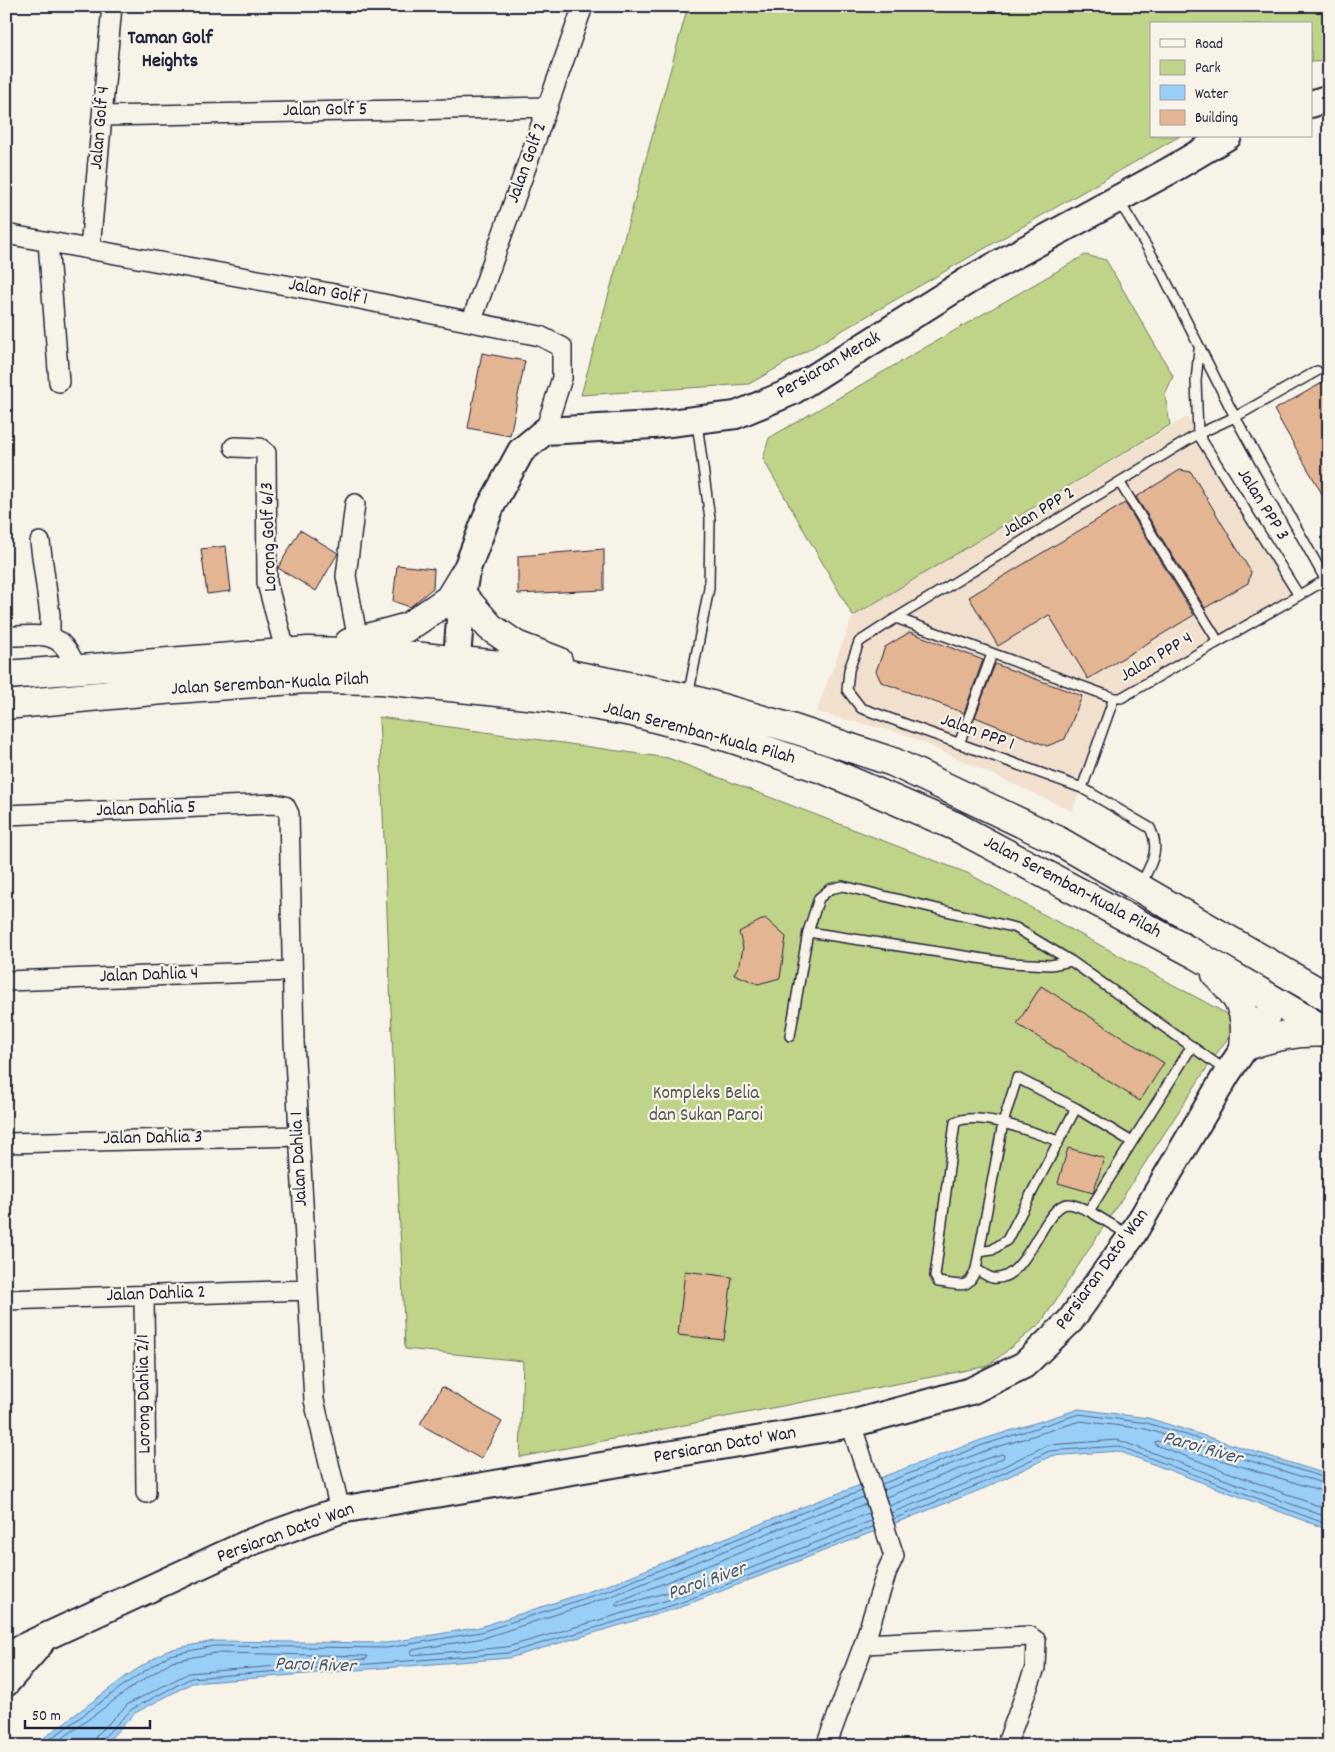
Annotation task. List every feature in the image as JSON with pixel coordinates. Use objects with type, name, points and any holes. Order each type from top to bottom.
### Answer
[{"type":"highway","points":[[297,652],[358,641],[408,627],[449,599],[464,583],[490,627],[516,645],[576,667],[678,696]]},
{"type":"highway","name":"Jalan Seremban-Kuala Pilah","points":[[6,675],[297,652],[384,653],[548,670],[678,696],[791,728],[893,762],[1058,840],[1329,998]]},
{"type":"highway","points":[[146,664],[152,671],[164,674],[230,672],[235,676],[235,685]]},
{"type":"highway","name":"Jalan Seremban-Kuala Pilah","points":[[6,705],[306,679],[382,680],[455,687],[546,697],[632,712],[730,738],[825,770],[956,826],[1197,955],[1329,1033]]},
{"type":"highway","points":[[1197,955],[1234,992],[1242,1006],[1246,1031],[1244,1048],[1270,1037],[1287,1034],[1329,1033]]},
{"type":"highway","points":[[1262,960],[1274,976],[1279,987],[1279,996],[1276,1002]]},
{"type":"street","name":"Jalan Golf 4","points":[[90,249],[112,6]]},
{"type":"street","name":"Jalan Golf 2","points":[[472,320],[583,6]]},
{"type":"street","points":[[1312,104],[1329,98]]},
{"type":"street","name":"Jalan Golf 5","points":[[102,116],[548,107]]},
{"type":"street","name":"Persiaran Merak","points":[[545,431],[654,425],[736,414],[790,392],[970,280],[1224,138]]},
{"type":"street","name":"Jalan Golf 1","points":[[6,234],[472,320],[540,336],[562,347],[562,378],[545,431]]},
{"type":"street","points":[[48,242],[59,382]]},
{"type":"street","points":[[455,687],[464,583],[491,506],[521,450],[545,431]]},
{"type":"street","name":"Lorong Golf 6/3","points":[[234,447],[260,448],[266,453],[268,583],[297,652]]},
{"type":"street","points":[[354,504],[346,567],[358,641]]},
{"type":"street","points":[[40,542],[50,615],[50,636]]},
{"type":"street","points":[[6,636],[50,636],[61,641],[70,652],[77,670]]},
{"type":"street","name":"Jalan Dahlia 5","points":[[6,815],[275,804],[285,806]]},
{"type":"street","name":"Jalan Dahlia 1","points":[[285,806],[289,814],[292,971],[299,1136],[306,1290],[314,1400],[340,1510]]},
{"type":"street","name":"Jalan Dahlia 4","points":[[6,980],[292,971]]},
{"type":"street","name":"Persiaran Dato' Wan","points":[[6,1655],[251,1542],[340,1510],[851,1424],[971,1391],[1024,1365],[1070,1321],[1131,1237],[1228,1072],[1276,1002]]},
{"type":"street","name":"Jalan Dahlia 3","points":[[6,1143],[299,1136]]},
{"type":"street","name":"Jalan Dahlia 2","points":[[6,1300],[306,1290]]},
{"type":"street","name":"Lorong Dahlia 2/1","points":[[144,1295],[146,1493]]},
{"type":"street","points":[[826,1746],[864,1644],[887,1571],[894,1556],[851,1424]]},
{"type":"street","points":[[864,1644],[1029,1636],[1036,1641],[1035,1668],[1006,1746]]},
{"type":"street","points":[[6,1683],[46,1638]]},
{"type":"lane","points":[[1118,198],[1159,267],[1235,417],[1327,581]]},
{"type":"lane","points":[[1198,434],[1196,382],[1199,349]]},
{"type":"lane","name":"Jalan PPP 2","points":[[861,708],[846,690],[852,661],[859,642],[1198,434],[1235,417],[1317,371]]},
{"type":"lane","points":[[678,696],[709,588],[710,518],[697,420]]},
{"type":"lane","name":"Jalan PPP 3","points":[[1198,434],[1298,594]]},
{"type":"lane","points":[[1120,483],[1218,641]]},
{"type":"lane","name":"Jalan PPP 4","points":[[1082,788],[1114,698],[1121,698],[1298,594],[1327,581]]},
{"type":"lane","points":[[896,618],[1114,698]]},
{"type":"lane","points":[[959,744],[992,654]]},
{"type":"lane","name":"Jalan PPP 1","points":[[861,708],[1082,788],[1150,828],[1156,839],[1154,856],[1139,888]]},
{"type":"lane","points":[[790,1036],[808,932],[819,898],[830,889],[843,886],[1016,928],[1072,961],[1228,1072]]},
{"type":"lane","points":[[808,932],[1010,963],[1051,965],[1072,961]]},
{"type":"lane","points":[[1089,1211],[1192,1046]]},
{"type":"lane","points":[[1059,1141],[1003,1123],[964,1117],[955,1122],[935,1276],[938,1282],[966,1285],[971,1282],[976,1269],[1003,1123],[1017,1078],[1076,1108],[1132,1142]]},
{"type":"lane","points":[[979,1252],[992,1250],[1007,1240],[1076,1108]]},
{"type":"lane","points":[[976,1269],[990,1278],[1009,1275],[1025,1258],[1057,1210],[1065,1204],[1074,1205],[1089,1211],[1131,1237]]},
{"type":"shaded area","points":[[1187,417],[1298,594],[1117,696],[1072,811],[904,734],[816,712],[853,616]]},
{"type":"green space","points":[[688,6],[1329,6],[1329,61],[1312,62],[1312,22],[1150,22],[1150,138],[1177,138],[749,384],[581,395]]},
{"type":"green space","points":[[1085,255],[1106,260],[1173,376],[1165,395],[1170,425],[853,616],[763,459],[769,438]]},
{"type":"green space","name":"Kompleks Belia dan Sukan Paroi","points":[[379,717],[668,758],[967,873],[1240,1021],[1212,1060],[1041,1323],[988,1366],[520,1457],[523,1361],[405,1349]]},
{"type":"water","name":"Paroi River","points":[[1079,1409],[1148,1418],[1329,1475],[1329,1530],[1118,1451],[1051,1456],[985,1488],[678,1608],[509,1658],[192,1683],[135,1713],[103,1746],[33,1746],[128,1675],[167,1650],[214,1641],[386,1643],[480,1627],[608,1585],[815,1502],[981,1440]]},
{"type":"building","points":[[482,353],[525,361],[510,436],[468,428]]},
{"type":"building","points":[[1329,379],[1329,506],[1274,410]]},
{"type":"building","points":[[1180,470],[1191,472],[1251,572],[1248,583],[1205,608],[1136,497]]},
{"type":"building","points":[[1125,503],[1194,615],[1088,679],[1049,615],[998,646],[969,597]]},
{"type":"building","points":[[300,530],[338,553],[316,591],[278,568]]},
{"type":"building","points":[[226,546],[231,591],[207,594],[201,549]]},
{"type":"building","points":[[604,549],[604,590],[518,594],[518,556]]},
{"type":"building","points":[[397,565],[434,569],[433,588],[410,607],[393,601]]},
{"type":"building","points":[[910,632],[983,660],[964,713],[881,682],[876,671],[885,647]]},
{"type":"building","points":[[995,664],[1082,696],[1065,739],[1047,746],[975,717]]},
{"type":"building","points":[[765,918],[786,937],[780,978],[758,984],[734,974],[740,963],[743,948],[739,932]]},
{"type":"building","points":[[1041,986],[1164,1063],[1140,1101],[1017,1024]]},
{"type":"building","points":[[1068,1148],[1104,1158],[1093,1193],[1058,1183]]},
{"type":"building","points":[[685,1271],[732,1277],[724,1340],[678,1335]]},
{"type":"building","points":[[442,1387],[502,1422],[481,1459],[420,1424]]},
{"type":"district","name":"Taman Golf Heights","points":[[170,50]]}]
